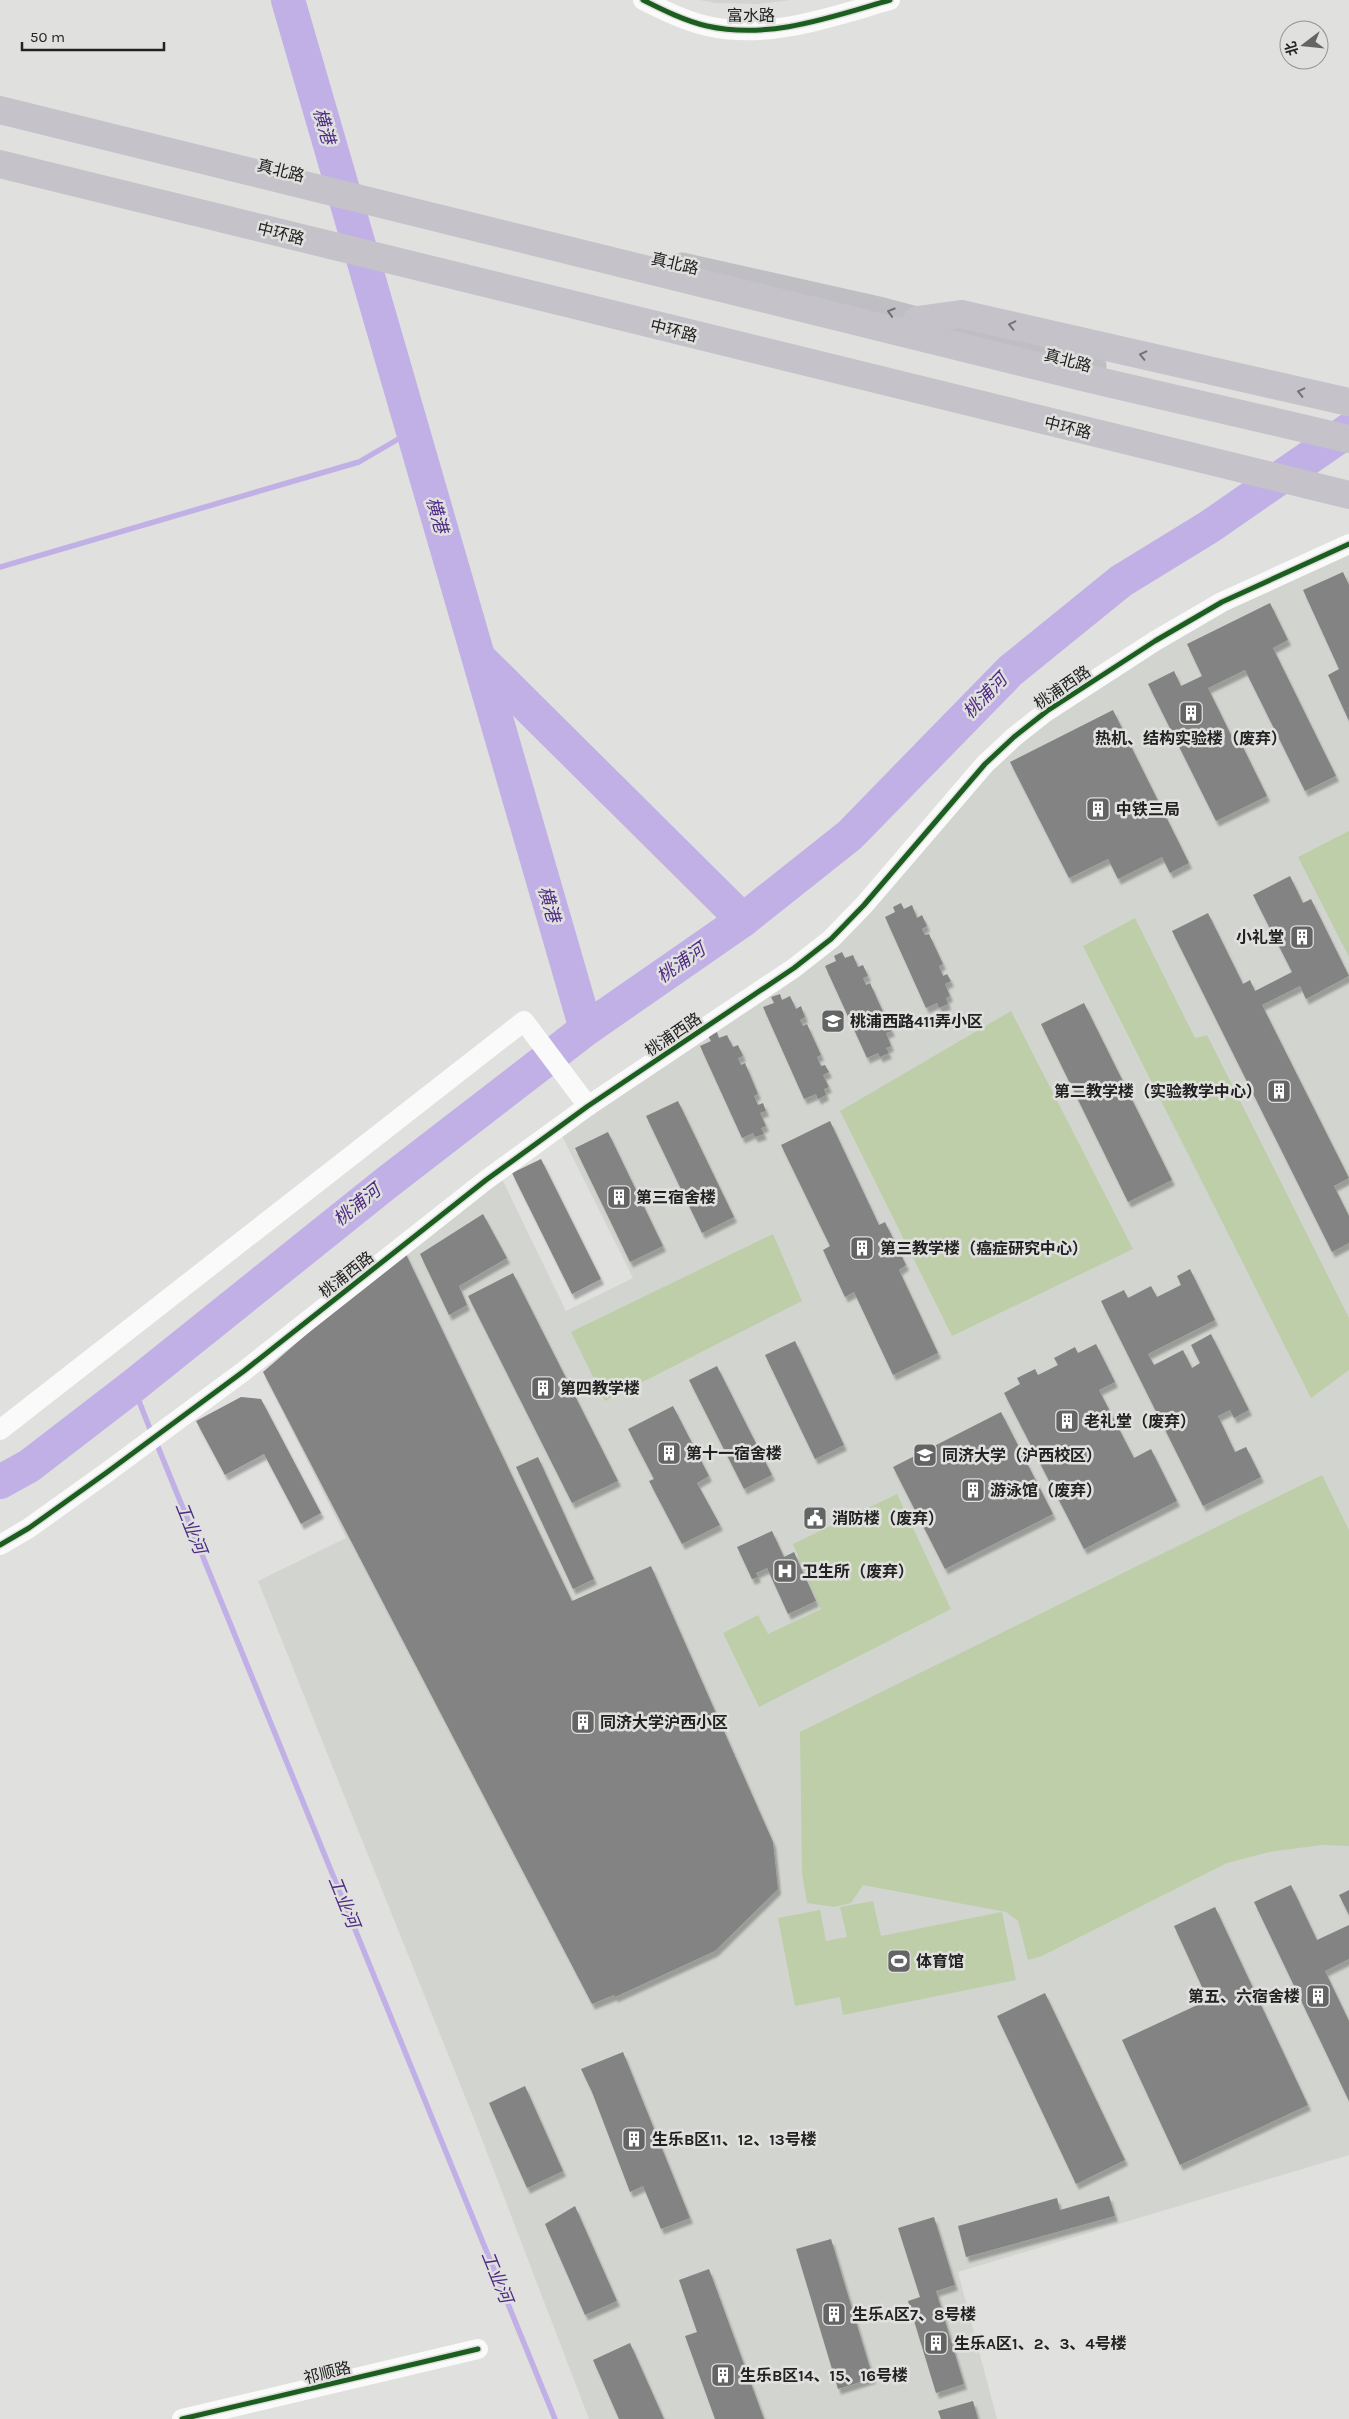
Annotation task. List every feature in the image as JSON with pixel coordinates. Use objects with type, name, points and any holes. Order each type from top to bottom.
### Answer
[{"type":"highway","points":[[0,110],[1090,379],[1349,440]]},
{"type":"highway","name":"中环路","points":[[0,164],[1349,495]]},
{"type":"highway","points":[[917,320],[961,314],[1349,402]]},
{"type":"main road","name":"真北路","points":[[0,100],[517,227],[883,310],[1260,409],[1349,430]]},
{"type":"main road","points":[[0,172],[1131,452],[1349,503]]},
{"type":"street","name":"富水路","points":[[643,0],[674,15],[707,26],[743,30],[778,29],[813,22],[890,0]]},
{"type":"street","name":"桃浦西路","points":[[0,1545],[29,1528],[140,1449],[250,1367],[486,1180],[588,1106],[794,968],[831,940],[864,905],[985,764],[1014,737],[1047,711],[1163,636],[1222,602],[1349,544]]},
{"type":"street","points":[[0,1430],[524,1021],[588,1106]]},
{"type":"street","name":"祁顺路","points":[[182,2419],[478,2349]]},
{"type":"shaded area","points":[[700,0],[791,0],[757,4],[715,3]]},
{"type":"shaded area","name":"同济大学（沪西校区）","points":[[1349,554],[1349,2155],[958,2272],[997,2419],[589,2419],[476,2124],[258,1581],[346,1538],[263,1372],[592,2004],[715,1951],[773,1842],[651,1566],[572,1601],[404,1250],[500,1175],[566,1311],[633,1278],[561,1134],[801,973],[1031,727],[1232,603]]},
{"type":"green space","points":[[1349,831],[1349,957],[1298,857]]},
{"type":"green space","points":[[1135,918],[1195,1038],[1207,1035],[1349,1318],[1349,1370],[1311,1398],[1083,946]]},
{"type":"green space","points":[[1011,1011],[1133,1249],[952,1336],[840,1111]]},
{"type":"green space","points":[[773,1234],[802,1301],[605,1401],[571,1332]]},
{"type":"green space","points":[[1322,1475],[1349,1530],[1349,1846],[1322,1845],[1269,1852],[1227,1863],[1042,1956],[1028,1960],[1018,1921],[1006,1912],[863,1885],[851,1903],[834,1907],[807,1903],[802,1873],[800,1732]]},
{"type":"green space","points":[[897,1494],[951,1609],[759,1707],[723,1633],[758,1615],[768,1634],[821,1609],[793,1544]]},
{"type":"green space","name":"体育馆","points":[[873,1901],[881,1936],[1002,1912],[1016,1980],[843,2015],[840,1997],[795,2006],[778,1918],[820,1910],[826,1941],[847,1937],[840,1907]]},
{"type":"building","points":[[1343,572],[1349,585],[1349,721],[1328,675],[1339,669],[1303,590]]},
{"type":"building","name":"热机、结构实验楼（废弃）","points":[[1270,603],[1288,640],[1273,648],[1336,776],[1305,791],[1245,670],[1208,688],[1233,739],[1238,737],[1267,796],[1216,821],[1148,684],[1174,671],[1181,686],[1202,676],[1187,644]]},
{"type":"building","name":"中铁三局","points":[[1113,710],[1189,863],[1170,873],[1162,857],[1118,879],[1108,859],[1069,878],[1010,762]]},
{"type":"building","name":"第二教学楼（实验教学中心）","points":[[1290,876],[1303,903],[1311,899],[1349,976],[1306,999],[1300,986],[1262,1005],[1349,1178],[1334,1186],[1349,1216],[1349,1243],[1332,1252],[1172,931],[1208,913],[1243,984],[1250,980],[1255,991],[1292,972],[1253,895]]},
{"type":"building","points":[[901,903],[904,909],[912,905],[917,918],[922,915],[927,926],[922,929],[925,935],[929,934],[943,964],[939,966],[943,976],[947,974],[951,981],[945,984],[950,996],[946,998],[948,1004],[939,1008],[937,1003],[926,1008],[885,917],[895,912],[893,907]]},
{"type":"building","points":[[842,952],[845,958],[853,955],[858,967],[863,965],[868,976],[863,978],[866,985],[870,983],[884,1014],[879,1016],[884,1025],[888,1023],[892,1031],[886,1033],[891,1046],[886,1048],[889,1053],[880,1057],[878,1053],[867,1058],[825,966],[836,961],[834,956]]},
{"type":"building","points":[[780,994],[782,1000],[790,996],[796,1009],[801,1006],[805,1017],[800,1020],[803,1026],[807,1024],[821,1055],[817,1057],[821,1066],[825,1065],[829,1072],[823,1075],[829,1087],[824,1089],[826,1095],[818,1099],[816,1094],[804,1099],[763,1007],[774,1003],[771,997]]},
{"type":"building","points":[[1084,1003],[1172,1180],[1128,1202],[1041,1024]]},
{"type":"building","points":[[717,1032],[719,1038],[727,1035],[733,1047],[738,1045],[743,1056],[738,1058],[741,1065],[745,1063],[758,1094],[754,1096],[758,1105],[763,1103],[766,1111],[760,1113],[766,1126],[761,1128],[764,1134],[755,1137],[753,1133],[742,1138],[700,1046],[711,1041],[708,1036]]},
{"type":"building","points":[[678,1101],[734,1217],[702,1233],[646,1116]]},
{"type":"building","name":"第三教学楼（癌症研究中心）","points":[[830,1121],[879,1225],[885,1222],[906,1265],[899,1270],[938,1353],[893,1375],[854,1292],[845,1297],[823,1250],[830,1246],[781,1145]]},
{"type":"building","name":"第三宿舍楼","points":[[608,1132],[663,1246],[630,1262],[575,1148]]},
{"type":"building","points":[[541,1159],[601,1279],[572,1294],[512,1173]]},
{"type":"building","points":[[483,1214],[507,1258],[459,1286],[467,1305],[449,1315],[420,1254]]},
{"type":"building","name":"同济大学沪西小区","points":[[404,1250],[572,1601],[651,1566],[773,1842],[778,1889],[715,1951],[615,1997],[614,1995],[592,2004],[263,1372]]},
{"type":"building","points":[[1190,1269],[1215,1320],[1148,1354],[1154,1365],[1183,1350],[1192,1368],[1200,1363],[1191,1345],[1211,1334],[1249,1410],[1234,1418],[1230,1410],[1218,1416],[1235,1452],[1246,1447],[1261,1477],[1203,1506],[1101,1301],[1124,1290],[1128,1298],[1151,1286],[1157,1297],[1181,1285],[1177,1276]]},
{"type":"building","name":"第四教学楼","points":[[513,1273],[618,1481],[572,1503],[468,1296]]},
{"type":"building","points":[[795,1341],[844,1445],[815,1459],[765,1355]]},
{"type":"building","name":"老礼堂（废弃）","points":[[1096,1344],[1115,1382],[1099,1390],[1134,1458],[1151,1449],[1177,1501],[1084,1549],[1004,1393],[1020,1384],[1017,1378],[1035,1369],[1038,1375],[1058,1365],[1054,1358],[1075,1347],[1078,1353]]},
{"type":"building","points":[[717,1366],[772,1475],[744,1489],[689,1380]]},
{"type":"building","points":[[241,1397],[261,1399],[321,1513],[301,1524],[264,1454],[225,1475],[196,1421]]},
{"type":"building","name":"第十一宿舍楼","points":[[673,1406],[709,1476],[697,1483],[720,1525],[682,1544],[649,1481],[654,1479],[628,1429]]},
{"type":"building","name":"游泳馆（废弃）","points":[[1001,1412],[1053,1514],[945,1569],[893,1467]]},
{"type":"building","points":[[538,1457],[594,1579],[573,1589],[516,1467]]},
{"type":"building","name":"卫生所（废弃）","points":[[772,1531],[784,1557],[794,1552],[816,1601],[788,1614],[767,1568],[756,1573],[758,1577],[752,1579],[737,1547]]},
{"type":"building","name":"第五、六宿舍楼","points":[[1291,1885],[1317,1940],[1349,1925],[1349,1959],[1325,1971],[1349,2021],[1349,2101],[1254,1902]]},
{"type":"building","points":[[1349,1890],[1349,1915],[1339,1895]]},
{"type":"building","points":[[1215,1907],[1308,2105],[1180,2165],[1122,2040],[1208,2000],[1174,1926]]},
{"type":"building","points":[[1045,1993],[1125,2160],[1076,2184],[997,2016]]},
{"type":"building","name":"生乐B区11、12、13号楼","points":[[623,2052],[690,2218],[661,2229],[643,2186],[630,2192],[592,2092],[581,2069]]},
{"type":"building","points":[[525,2086],[563,2171],[527,2188],[489,2103]]},
{"type":"building","points":[[1109,2196],[1115,2216],[966,2257],[958,2226],[1057,2198],[1060,2210]]},
{"type":"building","points":[[575,2206],[617,2301],[585,2315],[545,2224]]},
{"type":"building","name":"生乐A区1、2、3、4号楼","points":[[934,2217],[955,2285],[936,2291],[964,2384],[936,2393],[908,2301],[920,2297],[898,2228]]},
{"type":"building","name":"生乐A区7、8号楼","points":[[831,2239],[873,2378],[838,2389],[796,2249]]},
{"type":"building","name":"生乐B区14、15、16号楼","points":[[709,2269],[764,2419],[715,2419],[685,2336],[697,2332],[679,2280]]},
{"type":"building","points":[[630,2343],[664,2419],[619,2419],[593,2360]]},
{"type":"building","points":[[973,2401],[978,2419],[941,2419],[938,2411]]},
{"type":"waterway","name":"横港","points":[[288,0],[586,1029]]},
{"type":"waterway","name":"桃浦河","points":[[0,1482],[29,1466],[133,1386],[385,1184],[586,1029],[743,920],[850,835],[1010,671],[1121,581],[1209,527],[1349,430]]},
{"type":"waterway","points":[[0,567],[359,462],[412,431]]},
{"type":"waterway","points":[[480,659],[743,920]]},
{"type":"waterway","name":"工业河","points":[[133,1386],[152,1434]]},
{"type":"waterway","name":"工业河","points":[[156,1442],[555,2419]]},
{"type":"cycle path","points":[[643,0],[674,15],[699,24],[730,30],[753,30],[800,25],[890,0]]},
{"type":"cycle path","points":[[0,1545],[29,1528],[244,1371],[486,1180],[588,1106],[794,968],[831,939],[864,905],[985,764],[1014,737],[1047,711],[1155,641],[1222,602],[1349,544]]},
{"type":"cycle path","points":[[182,2419],[478,2349]]},
{"type":"place","name":"热机、结构实验楼（废弃）","points":[[1191,713]]},
{"type":"place","name":"中铁三局","points":[[1098,809]]},
{"type":"place","name":"小礼堂","points":[[1302,937]]},
{"type":"place","name":"桃浦西路411弄小区","points":[[833,1021]]},
{"type":"place","name":"第二教学楼（实验教学中心）","points":[[1279,1091]]},
{"type":"place","name":"第三宿舍楼","points":[[619,1197]]},
{"type":"place","name":"第三教学楼（癌症研究中心）","points":[[862,1248]]},
{"type":"place","name":"第四教学楼","points":[[543,1388]]},
{"type":"place","name":"老礼堂（废弃）","points":[[1067,1421]]},
{"type":"place","name":"第十一宿舍楼","points":[[669,1453]]},
{"type":"place","name":"同济大学（沪西校区）","points":[[925,1455]]},
{"type":"place","name":"游泳馆（废弃）","points":[[973,1490]]},
{"type":"place","name":"消防楼（废弃）","points":[[815,1518]]},
{"type":"place","name":"卫生所（废弃）","points":[[785,1571]]},
{"type":"place","name":"同济大学沪西小区","points":[[583,1722]]},
{"type":"place","name":"体育馆","points":[[899,1961]]},
{"type":"place","name":"第五、六宿舍楼","points":[[1318,1996]]},
{"type":"place","name":"生乐B区11、12、13号楼","points":[[634,2139]]},
{"type":"place","name":"生乐A区7、8号楼","points":[[834,2314]]},
{"type":"place","name":"生乐A区1、2、3、4号楼","points":[[936,2343]]},
{"type":"place","name":"生乐B区14、15、16号楼","points":[[723,2375]]}]
